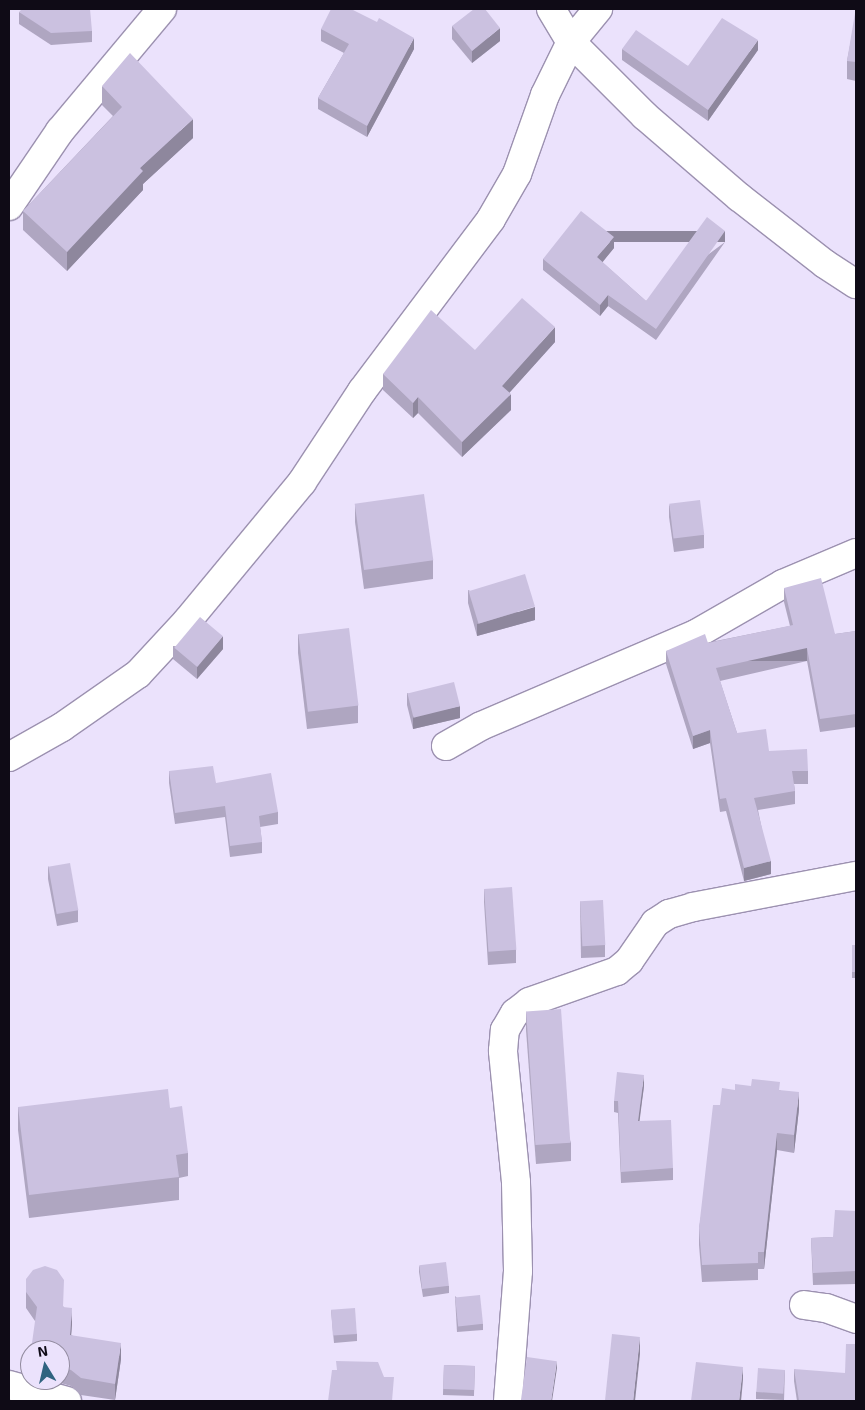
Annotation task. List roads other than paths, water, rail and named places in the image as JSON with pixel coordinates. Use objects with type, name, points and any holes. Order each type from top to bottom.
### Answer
[{"type":"street","points":[[9,206],[60,131],[162,9]]},
{"type":"street","points":[[551,9],[571,42],[646,116],[740,197],[825,264],[856,284]]},
{"type":"street","points":[[9,757],[62,727],[138,674],[188,620],[302,482],[362,391],[491,219],[517,174],[545,94],[571,42],[598,9]]},
{"type":"street","points":[[446,746],[498,718],[679,642],[783,584],[856,553]]},
{"type":"street","points":[[508,1401],[518,1271],[516,1182],[503,1051],[505,1030],[515,1014],[529,1002],[617,971],[629,961],[655,923],[669,914],[693,907],[856,876]]},
{"type":"street","points":[[804,1305],[826,1308],[856,1319]]},
{"type":"street","points":[[9,1385],[67,1401]]}]
